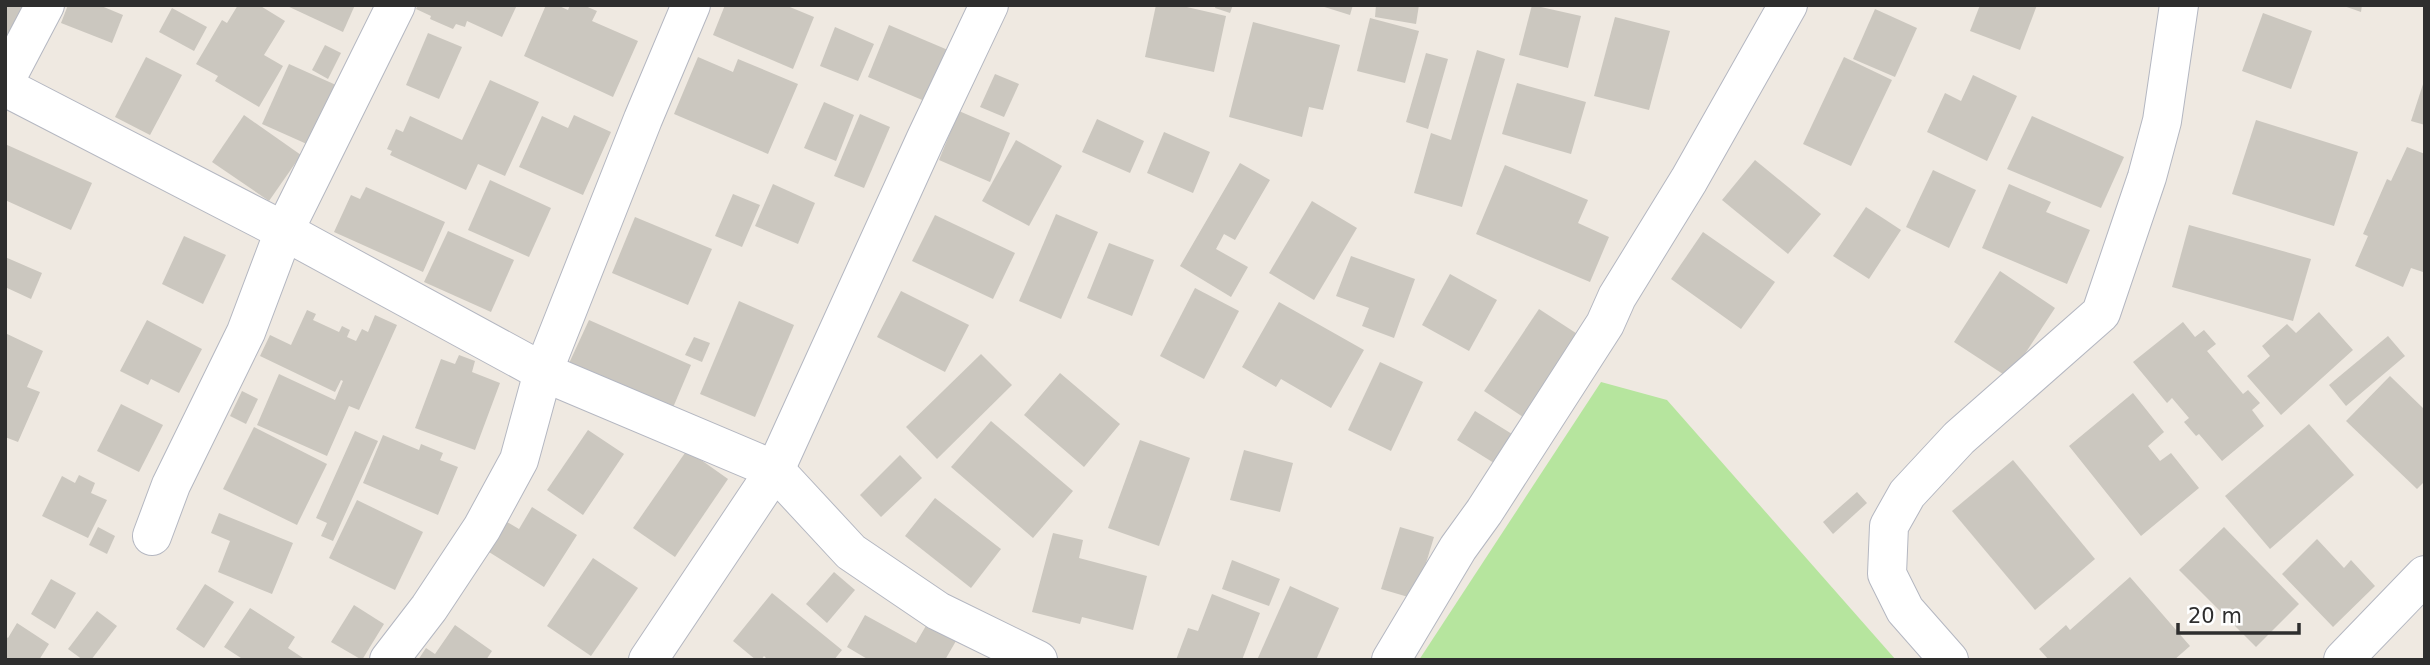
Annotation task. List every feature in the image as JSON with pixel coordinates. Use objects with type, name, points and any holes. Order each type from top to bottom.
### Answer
[{"type":"street","points":[[5,81],[44,5]]},
{"type":"street","points":[[152,536],[171,485],[246,332],[284,231],[396,5]]},
{"type":"street","points":[[388,660],[444,586],[482,528],[519,460],[543,372],[691,5]]},
{"type":"street","points":[[648,660],[775,470],[989,5]]},
{"type":"street","points":[[1391,660],[1458,548],[1605,324],[1617,297],[1689,180],[1788,5]]},
{"type":"street","points":[[1949,660],[1905,610],[1886,574],[1889,526],[1907,494],[1959,438],[2101,313],[2147,177],[2162,121],[2179,5]]},
{"type":"street","points":[[5,87],[284,231],[543,372],[775,470],[851,552],[938,611],[1038,660]]},
{"type":"street","points":[[2343,660],[2425,575]]},
{"type":"green space","points":[[1601,382],[1667,400],[1896,660],[1419,660]]},
{"type":"building","points":[[5,5],[29,5],[5,59]]},
{"type":"building","points":[[68,5],[99,5],[123,15],[112,43],[61,23]]},
{"type":"building","points":[[238,5],[259,5],[285,21],[264,55],[283,66],[259,107],[215,81],[218,76],[196,64],[222,20],[227,23]]},
{"type":"building","points":[[285,5],[355,5],[343,32]]},
{"type":"building","points":[[418,5],[517,5],[502,37],[467,21],[465,27],[456,24],[453,29],[430,19],[431,16],[416,9]]},
{"type":"building","points":[[546,5],[557,5],[568,10],[570,5],[583,5],[597,11],[592,21],[638,41],[613,97],[524,56]]},
{"type":"building","points":[[725,5],[785,5],[814,17],[793,69],[713,35]]},
{"type":"building","points":[[1156,5],[1178,5],[1226,16],[1214,72],[1145,57]]},
{"type":"building","points":[[1216,5],[1233,5],[1230,13],[1215,8]]},
{"type":"building","points":[[1318,5],[1353,5],[1350,15]]},
{"type":"building","points":[[1376,5],[1419,5],[1416,24],[1375,17]]},
{"type":"building","points":[[1532,5],[1581,16],[1568,68],[1519,55]]},
{"type":"building","points":[[1980,5],[2037,5],[2020,50],[1970,31]]},
{"type":"building","points":[[2341,5],[2362,5],[2361,12]]},
{"type":"building","points":[[172,8],[207,27],[194,51],[159,32]]},
{"type":"building","points":[[1875,9],[1917,28],[1895,77],[1853,59]]},
{"type":"building","points":[[2263,13],[2312,31],[2291,89],[2242,71]]},
{"type":"building","points":[[1615,17],[1670,31],[1649,110],[1594,96]]},
{"type":"building","points":[[1370,18],[1419,31],[1405,83],[1357,71]]},
{"type":"building","points":[[1253,22],[1340,45],[1323,110],[1309,107],[1302,137],[1229,117]]},
{"type":"building","points":[[889,25],[955,53],[934,105],[868,77]]},
{"type":"building","points":[[835,27],[874,44],[858,81],[820,66]]},
{"type":"building","points":[[428,33],[462,47],[439,99],[406,85]]},
{"type":"building","points":[[325,45],[341,53],[328,79],[312,70]]},
{"type":"building","points":[[1477,50],[1505,59],[1462,207],[1414,193],[1431,133],[1451,140]]},
{"type":"building","points":[[1426,53],[1448,59],[1428,129],[1406,122]]},
{"type":"building","points":[[146,57],[182,75],[150,135],[115,117]]},
{"type":"building","points":[[698,57],[733,72],[738,59],[798,84],[768,154],[674,114]]},
{"type":"building","points":[[1844,57],[1892,80],[1851,166],[1803,144]]},
{"type":"building","points":[[289,64],[336,85],[309,145],[262,124]]},
{"type":"building","points":[[995,74],[1019,84],[1004,117],[980,107]]},
{"type":"building","points":[[1973,75],[2017,96],[1987,161],[1927,132],[1945,93],[1961,101]]},
{"type":"building","points":[[2425,78],[2425,125],[2411,121]]},
{"type":"building","points":[[490,80],[539,102],[505,176],[478,164],[466,190],[390,155],[392,151],[387,149],[396,129],[403,132],[410,116],[462,140]]},
{"type":"building","points":[[1517,83],[1586,102],[1571,154],[1502,134]]},
{"type":"building","points":[[824,102],[854,115],[836,161],[804,148]]},
{"type":"building","points":[[959,111],[1010,133],[990,182],[939,160]]},
{"type":"building","points":[[860,114],[890,127],[864,188],[834,176]]},
{"type":"building","points":[[244,115],[301,155],[269,201],[212,162]]},
{"type":"building","points":[[574,115],[611,132],[583,195],[519,167],[542,116],[568,128]]},
{"type":"building","points":[[2032,116],[2124,157],[2101,208],[2007,169]]},
{"type":"building","points":[[1097,119],[1144,141],[1130,173],[1082,152]]},
{"type":"building","points":[[2256,120],[2358,152],[2334,226],[2232,194]]},
{"type":"building","points":[[1164,132],[1210,152],[1193,193],[1147,173]]},
{"type":"building","points":[[1016,140],[1062,166],[1029,226],[982,201]]},
{"type":"building","points":[[5,144],[92,183],[71,230],[5,200]]},
{"type":"building","points":[[2407,147],[2425,154],[2425,267],[2423,272],[2411,268],[2403,287],[2355,266],[2368,236],[2363,234],[2387,179],[2391,181]]},
{"type":"building","points":[[1755,160],[1821,214],[1788,254],[1722,200]]},
{"type":"building","points":[[1240,163],[1270,180],[1235,240],[1224,234],[1216,249],[1248,267],[1231,297],[1180,266]]},
{"type":"building","points":[[1505,165],[1588,200],[1578,223],[1609,237],[1590,282],[1476,234]]},
{"type":"building","points":[[1933,170],[1976,190],[1949,248],[1906,227]]},
{"type":"building","points":[[490,180],[551,208],[529,257],[468,230]]},
{"type":"building","points":[[773,184],[815,203],[798,244],[755,226]]},
{"type":"building","points":[[2009,184],[2051,202],[2046,212],[2090,230],[2067,284],[1982,248]]},
{"type":"building","points":[[366,187],[445,222],[423,272],[334,232],[351,195],[360,199]]},
{"type":"building","points":[[733,194],[760,205],[742,247],[715,236]]},
{"type":"building","points":[[1312,201],[1357,228],[1314,300],[1269,273]]},
{"type":"building","points":[[1866,207],[1901,230],[1869,279],[1833,256]]},
{"type":"building","points":[[1056,214],[1098,232],[1061,319],[1019,301]]},
{"type":"building","points":[[935,215],[1015,253],[993,299],[912,261]]},
{"type":"building","points":[[635,217],[712,249],[688,305],[612,273]]},
{"type":"building","points":[[2189,225],[2311,259],[2293,321],[2172,287]]},
{"type":"building","points":[[448,231],[514,260],[491,312],[424,282]]},
{"type":"building","points":[[1703,232],[1775,282],[1741,329],[1671,279]]},
{"type":"building","points":[[184,236],[226,255],[203,304],[162,284]]},
{"type":"building","points":[[1109,243],[1154,260],[1132,316],[1087,298]]},
{"type":"building","points":[[1351,256],[1415,279],[1394,338],[1362,326],[1369,308],[1336,296]]},
{"type":"building","points":[[5,257],[42,273],[31,299],[5,287]]},
{"type":"building","points":[[2000,271],[2055,308],[2009,378],[1954,342]]},
{"type":"building","points":[[1450,274],[1497,300],[1469,351],[1422,325]]},
{"type":"building","points":[[1195,288],[1239,311],[1204,379],[1160,356]]},
{"type":"building","points":[[901,291],[969,325],[945,372],[877,337]]},
{"type":"building","points":[[739,301],[794,325],[755,417],[700,394]]},
{"type":"building","points":[[1279,302],[1364,350],[1331,408],[1281,379],[1276,387],[1242,367]]},
{"type":"building","points":[[1539,309],[1585,339],[1529,421],[1484,391]]},
{"type":"building","points":[[307,310],[316,314],[313,320],[339,332],[342,326],[350,330],[347,337],[356,341],[362,329],[368,332],[375,315],[397,325],[359,410],[349,406],[327,456],[257,425],[279,374],[335,400],[343,381],[341,380],[335,392],[260,356],[270,335],[291,345]]},
{"type":"building","points":[[2319,312],[2353,350],[2281,415],[2247,376],[2270,356],[2262,346],[2287,324],[2296,333]]},
{"type":"building","points":[[147,320],[202,349],[179,393],[151,379],[148,385],[120,371]]},
{"type":"building","points":[[589,320],[691,365],[669,417],[565,372]]},
{"type":"building","points":[[2183,322],[2195,337],[2204,330],[2216,344],[2207,351],[2243,394],[2248,390],[2260,403],[2252,410],[2264,426],[2222,461],[2199,434],[2196,436],[2184,422],[2189,418],[2172,398],[2167,403],[2133,362]]},
{"type":"building","points":[[5,333],[43,351],[27,387],[40,392],[18,442],[5,437]]},
{"type":"building","points":[[2388,336],[2405,356],[2346,406],[2329,385]]},
{"type":"building","points":[[694,337],[710,343],[702,362],[685,355]]},
{"type":"building","points":[[981,354],[1012,385],[937,459],[906,427]]},
{"type":"building","points":[[459,355],[475,361],[472,372],[500,383],[475,450],[415,428],[441,359],[455,364]]},
{"type":"building","points":[[1380,362],[1423,382],[1391,451],[1348,430]]},
{"type":"building","points":[[1060,373],[1120,424],[1084,467],[1024,415]]},
{"type":"building","points":[[2390,376],[2425,410],[2425,481],[2417,489],[2346,421]]},
{"type":"building","points":[[242,391],[258,399],[246,424],[230,416]]},
{"type":"building","points":[[2133,393],[2164,432],[2148,446],[2160,461],[2171,453],[2199,488],[2141,536],[2069,446]]},
{"type":"building","points":[[121,404],[163,425],[139,472],[97,451]]},
{"type":"building","points":[[1475,411],[1520,439],[1502,468],[1457,440]]},
{"type":"building","points":[[991,421],[1073,491],[1033,538],[951,467]]},
{"type":"building","points":[[2309,424],[2354,475],[2270,549],[2225,496]]},
{"type":"building","points":[[254,427],[327,464],[297,525],[223,489]]},
{"type":"building","points":[[588,430],[624,454],[583,515],[547,490]]},
{"type":"building","points":[[355,431],[378,441],[333,541],[321,536],[327,523],[316,518]]},
{"type":"building","points":[[383,435],[419,450],[421,444],[443,453],[440,460],[458,467],[438,515],[363,483]]},
{"type":"building","points":[[1140,440],[1190,458],[1159,546],[1108,528]]},
{"type":"building","points":[[687,450],[728,479],[675,557],[633,528]]},
{"type":"building","points":[[1244,450],[1293,463],[1280,512],[1230,500]]},
{"type":"building","points":[[900,455],[922,478],[881,517],[860,495]]},
{"type":"building","points":[[2013,460],[2095,559],[2035,610],[1952,511]]},
{"type":"building","points":[[79,475],[95,483],[91,493],[107,500],[88,538],[42,516],[62,476],[75,483]]},
{"type":"building","points":[[1857,492],[1867,503],[1833,534],[1823,522]]},
{"type":"building","points":[[935,498],[1001,549],[971,588],[905,536]]},
{"type":"building","points":[[357,500],[423,532],[395,590],[329,558]]},
{"type":"building","points":[[532,507],[577,535],[544,587],[489,552],[507,522],[519,529]]},
{"type":"building","points":[[219,513],[293,543],[272,594],[218,572],[230,541],[211,533]]},
{"type":"building","points":[[98,527],[115,536],[107,554],[89,545]]},
{"type":"building","points":[[1400,527],[1434,537],[1415,599],[1381,589]]},
{"type":"building","points":[[2224,527],[2299,604],[2256,647],[2179,570]]},
{"type":"building","points":[[1053,533],[1083,540],[1079,558],[1147,576],[1133,630],[1082,617],[1080,624],[1032,612]]},
{"type":"building","points":[[2317,539],[2344,568],[2351,560],[2375,586],[2333,627],[2282,574]]},
{"type":"building","points":[[593,558],[638,588],[591,656],[547,626]]},
{"type":"building","points":[[1232,560],[1280,579],[1269,606],[1222,589]]},
{"type":"building","points":[[834,572],[855,590],[827,623],[806,604]]},
{"type":"building","points":[[2130,577],[2190,646],[2174,660],[2049,660],[2039,649],[2066,625],[2070,630]]},
{"type":"building","points":[[51,579],[76,593],[55,629],[31,614]]},
{"type":"building","points":[[205,584],[234,602],[204,648],[176,629]]},
{"type":"building","points":[[1290,586],[1339,608],[1316,660],[1257,660]]},
{"type":"building","points":[[772,593],[842,650],[834,660],[768,660],[764,656],[761,660],[756,660],[733,641]]},
{"type":"building","points":[[1212,594],[1260,613],[1242,660],[1176,660],[1188,628],[1198,631]]},
{"type":"building","points":[[354,605],[384,624],[362,660],[331,642]]},
{"type":"building","points":[[250,608],[295,637],[288,648],[306,660],[244,660],[224,647]]},
{"type":"building","points":[[97,611],[117,626],[91,660],[83,660],[68,649]]},
{"type":"building","points":[[865,615],[916,643],[927,624],[956,641],[945,660],[869,660],[847,647]]},
{"type":"building","points":[[17,623],[49,644],[39,660],[5,660],[5,636],[8,638]]},
{"type":"building","points":[[455,625],[492,651],[486,660],[418,660],[426,648],[435,654]]}]
